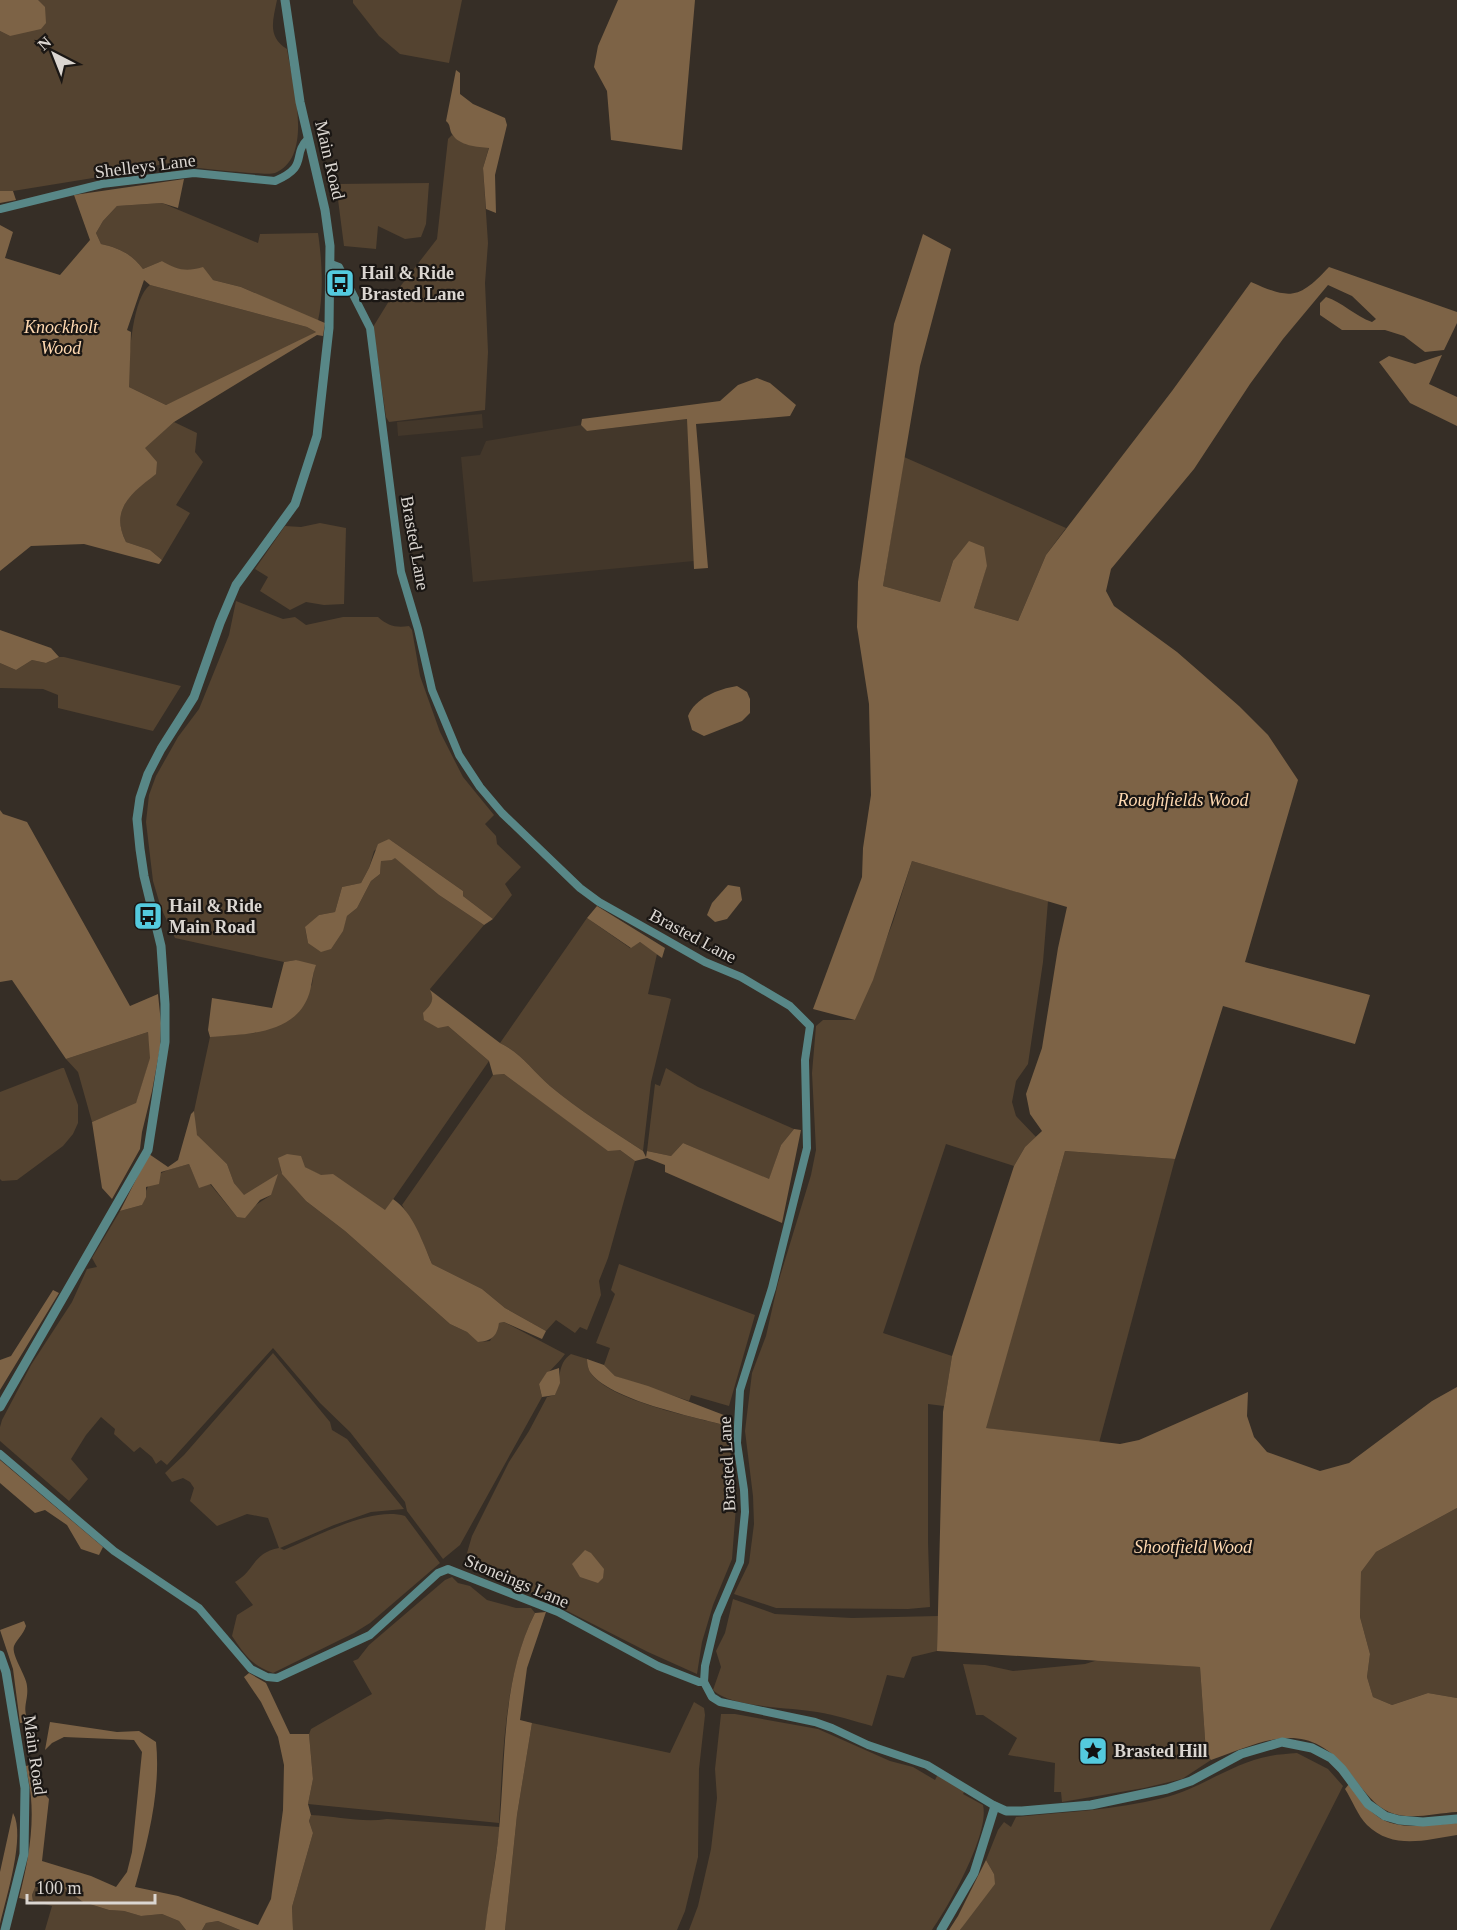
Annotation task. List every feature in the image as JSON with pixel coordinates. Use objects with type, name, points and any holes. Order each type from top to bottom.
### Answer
[{"type":"street","name":"Main Road","points":[[0,1407],[148,1150],[165,1042],[165,1004],[161,946],[144,876],[140,849],[137,819],[140,798],[148,774],[161,749],[194,697],[219,623],[236,585],[295,504],[316,436],[329,328],[331,264],[325,210],[300,102],[285,0]]},
{"type":"street","name":"Shelleys Lane","points":[[0,209],[102,184],[194,173],[275,181],[296,168],[303,143],[308,139]]},
{"type":"street","name":"Brasted Lane","points":[[331,264],[339,267],[370,328],[401,572],[432,690],[459,755],[480,787],[502,813],[580,888],[599,902],[688,952],[741,977],[790,1006],[810,1026],[805,1060],[807,1148],[772,1288],[740,1390],[737,1443],[745,1512],[740,1562],[717,1616],[705,1666],[704,1682]]},
{"type":"street","name":"Stoneings Lane","points":[[0,1454],[114,1551],[199,1608],[251,1670],[267,1677],[277,1678],[370,1635],[438,1573],[448,1569],[558,1612],[658,1666],[704,1682]]},
{"type":"street","name":"Main Road","points":[[0,1655],[6,1672],[25,1788],[24,1854],[5,1930]]},
{"type":"street","points":[[704,1682],[707,1690],[720,1702],[824,1725],[867,1745],[927,1765],[1006,1811],[1091,1805],[1167,1789],[1191,1781],[1241,1754],[1282,1742],[1312,1748],[1331,1758],[1368,1804],[1384,1816],[1423,1822],[1457,1818]]},
{"type":"street","points":[[941,1930],[974,1873],[995,1806]]},
{"type":"shaded area","points":[[38,0],[277,0],[273,28],[276,39],[287,49],[298,117],[298,135],[294,152],[287,164],[275,173],[269,174],[187,167],[184,160],[93,178],[0,191],[0,31],[10,36]]},
{"type":"shaded area","points":[[353,0],[462,0],[449,63],[400,54],[379,36]]},
{"type":"shaded area","points":[[452,135],[469,144],[489,147],[483,168],[488,243],[485,283],[488,352],[485,410],[389,422],[386,417],[373,327],[389,301],[437,239],[448,139]]},
{"type":"shaded area","points":[[429,183],[426,224],[421,237],[405,239],[378,226],[376,249],[344,246],[336,184]]},
{"type":"shaded area","points":[[162,203],[258,243],[260,234],[318,233],[322,277],[318,321],[241,287],[189,271],[176,270],[162,261],[143,269],[125,252],[101,244],[96,233],[103,221],[117,206]]},
{"type":"shaded area","points":[[150,285],[307,327],[316,332],[224,380],[166,405],[129,387],[130,349],[135,318],[144,292]]},
{"type":"shaded area","points":[[482,414],[483,428],[398,436],[397,422]]},
{"type":"shaded area","points":[[688,419],[694,561],[473,582],[461,457],[480,455],[486,441],[581,425],[587,431]]},
{"type":"shaded area","points":[[174,422],[197,433],[195,452],[203,462],[176,505],[190,513],[162,560],[150,550],[126,542],[120,520],[126,502],[132,494],[156,473],[144,448]]},
{"type":"shaded area","points":[[904,457],[1066,528],[1046,555],[1018,621],[974,608],[987,565],[953,561],[940,602],[883,586]]},
{"type":"shaded area","points":[[320,523],[346,528],[344,604],[324,605],[306,602],[290,610],[260,591],[268,577],[255,569],[285,526],[301,527]]},
{"type":"shaded area","points":[[236,601],[283,619],[295,617],[306,625],[343,617],[378,617],[392,626],[409,626],[412,630],[420,676],[440,732],[463,777],[494,815],[485,824],[496,836],[497,844],[521,867],[505,884],[512,895],[493,919],[463,896],[463,891],[389,839],[374,851],[361,883],[342,887],[335,912],[319,915],[305,928],[308,943],[342,931],[347,916],[357,908],[371,881],[380,874],[381,860],[392,860],[395,857],[439,895],[484,925],[430,989],[433,997],[431,1005],[448,1026],[489,1061],[385,1211],[305,1167],[279,1158],[281,1172],[306,1201],[345,1231],[450,1324],[467,1332],[479,1342],[490,1341],[499,1323],[504,1322],[565,1354],[539,1384],[542,1397],[460,1545],[443,1559],[407,1511],[405,1502],[350,1432],[320,1403],[273,1348],[167,1465],[161,1460],[156,1464],[152,1457],[140,1447],[134,1452],[114,1434],[115,1429],[101,1417],[71,1459],[88,1479],[69,1501],[0,1441],[2,1420],[31,1365],[72,1302],[87,1269],[97,1267],[92,1258],[120,1211],[142,1205],[152,1180],[163,1172],[189,1164],[199,1187],[210,1184],[237,1217],[271,1195],[244,1196],[234,1183],[227,1164],[198,1137],[195,1130],[194,1111],[210,1037],[255,1033],[312,985],[314,969],[296,960],[284,962],[175,938],[161,908],[153,881],[146,822],[149,795],[156,776],[178,737],[199,709],[229,635]]},
{"type":"shaded area","points":[[59,657],[181,686],[153,731],[58,708],[58,695],[43,689],[0,688],[0,663],[16,670],[32,660],[46,663]]},
{"type":"shaded area","points":[[912,861],[1048,901],[1043,962],[1028,1064],[1016,1081],[1012,1102],[1016,1116],[1036,1137],[1025,1147],[1014,1166],[946,1144],[883,1333],[952,1356],[944,1406],[928,1404],[930,1607],[908,1609],[776,1608],[734,1594],[749,1563],[754,1524],[745,1431],[752,1373],[766,1336],[778,1283],[811,1175],[816,1150],[812,1073],[816,1026],[823,1020],[855,1020],[893,922]]},
{"type":"shaded area","points":[[587,918],[630,948],[640,942],[657,954],[648,994],[671,999],[651,1082],[643,1151],[572,1103],[550,1086],[521,1057],[500,1043]]},
{"type":"shaded area","points":[[148,1032],[151,1056],[136,1104],[92,1122],[78,1072],[66,1059]]},
{"type":"shaded area","points":[[64,1068],[78,1105],[78,1123],[73,1134],[63,1146],[17,1180],[2,1181],[0,1179],[0,1092]]},
{"type":"shaded area","points":[[666,1068],[698,1087],[794,1129],[781,1145],[769,1180],[683,1143],[671,1156],[647,1151],[655,1084],[660,1086]]},
{"type":"shaded area","points":[[504,1074],[608,1150],[620,1150],[635,1161],[608,1258],[599,1281],[601,1295],[587,1330],[580,1327],[575,1333],[556,1320],[546,1331],[505,1308],[482,1289],[432,1264],[421,1238],[402,1205],[493,1075]]},
{"type":"shaded area","points":[[1065,1151],[1175,1159],[1099,1443],[985,1428]]},
{"type":"shaded area","points":[[619,1264],[755,1315],[729,1406],[691,1395],[689,1401],[615,1376],[604,1365],[610,1348],[596,1343],[615,1294],[611,1290]]},
{"type":"shaded area","points":[[273,1353],[330,1422],[332,1430],[347,1439],[404,1509],[371,1512],[280,1548],[284,1550],[360,1519],[391,1514],[405,1516],[440,1563],[370,1623],[273,1673],[259,1667],[249,1659],[232,1636],[237,1615],[253,1605],[235,1582],[247,1573],[258,1558],[270,1550],[279,1548],[268,1518],[247,1514],[217,1526],[190,1501],[194,1488],[190,1482],[183,1478],[172,1482],[165,1473],[184,1455]]},
{"type":"shaded area","points":[[571,1354],[587,1359],[590,1372],[600,1382],[615,1391],[674,1413],[728,1426],[737,1493],[732,1559],[713,1605],[702,1642],[697,1674],[648,1652],[518,1586],[506,1570],[485,1565],[467,1553],[472,1536],[509,1462],[547,1397],[555,1395],[561,1367]]},
{"type":"shaded area","points":[[1457,1508],[1457,1698],[1428,1693],[1392,1705],[1373,1697],[1367,1677],[1370,1654],[1360,1617],[1361,1572],[1376,1552]]},
{"type":"shaded area","points":[[452,1577],[458,1583],[470,1586],[487,1600],[516,1608],[531,1608],[535,1613],[517,1662],[511,1689],[504,1743],[499,1823],[308,1804],[313,1779],[309,1734],[311,1729],[372,1694],[353,1661],[358,1659],[369,1645],[445,1580]]},
{"type":"shaded area","points":[[733,1599],[775,1614],[852,1618],[938,1616],[937,1651],[912,1657],[904,1678],[887,1675],[872,1726],[824,1713],[747,1704],[722,1696],[713,1690],[721,1667],[716,1651],[725,1633]]},
{"type":"shaded area","points":[[1098,1660],[1200,1667],[1206,1753],[1211,1760],[1182,1779],[1062,1802],[1061,1792],[1054,1792],[1055,1763],[1008,1755],[1017,1738],[983,1715],[976,1715],[963,1664],[985,1665],[1013,1671],[1085,1664]]},
{"type":"shaded area","points":[[694,1702],[704,1708],[705,1715],[699,1769],[698,1857],[685,1911],[677,1930],[505,1930],[517,1815],[532,1723],[670,1753]]},
{"type":"shaded area","points":[[721,1714],[735,1714],[818,1729],[890,1761],[913,1767],[935,1780],[938,1774],[965,1790],[963,1794],[983,1805],[984,1817],[974,1851],[948,1904],[932,1930],[689,1930],[698,1906],[711,1849],[717,1798],[715,1769]]},
{"type":"shaded area","points":[[1297,1753],[1328,1769],[1343,1786],[1270,1930],[960,1930],[994,1874],[986,1860],[998,1830],[1004,1822],[1011,1827],[1016,1817],[1108,1808],[1163,1798],[1190,1789],[1256,1759]]},
{"type":"shaded area","points":[[311,1815],[358,1820],[387,1819],[500,1827],[485,1930],[293,1930],[292,1907],[313,1833],[309,1821]]},
{"type":"shaded area","points":[[45,1882],[65,1889],[83,1902],[109,1910],[141,1916],[162,1914],[179,1921],[186,1930],[45,1930],[52,1906],[33,1901],[32,1895],[36,1885]]},
{"type":"shaded area","points":[[218,1921],[240,1930],[202,1930],[206,1923]]},
{"type":"green space","points":[[0,0],[38,0],[45,7],[46,23],[41,29],[10,36],[0,31]]},
{"type":"green space","points":[[618,0],[695,0],[682,150],[611,140],[607,91],[594,67],[598,46]]},
{"type":"green space","points":[[456,70],[460,73],[460,94],[473,104],[505,118],[507,125],[495,175],[496,213],[486,209],[483,168],[489,148],[459,141],[452,134],[446,121]]},
{"type":"green space","name":"Knockholt Wood","points":[[184,179],[178,208],[162,203],[117,206],[103,221],[96,233],[101,244],[125,252],[143,269],[162,261],[182,269],[203,267],[213,280],[241,287],[325,323],[323,336],[317,335],[174,422],[145,448],[157,462],[156,474],[126,502],[120,520],[121,530],[126,542],[150,550],[162,560],[159,564],[84,544],[31,546],[0,571],[0,225],[13,232],[5,258],[60,275],[90,240],[74,195]],"holes":[[[144,280],[150,285],[307,327],[316,332],[166,405],[129,387],[131,332],[127,330]]]},
{"type":"green space","points":[[0,191],[13,191],[16,200],[0,203]]},
{"type":"green space","points":[[923,234],[951,249],[920,366],[883,586],[940,602],[953,561],[969,541],[984,547],[987,566],[974,608],[1018,621],[1046,555],[1172,391],[1251,282],[1276,292],[1294,293],[1302,291],[1329,267],[1457,312],[1457,323],[1444,350],[1425,352],[1404,336],[1385,330],[1342,330],[1320,315],[1320,303],[1326,297],[1372,322],[1376,319],[1352,296],[1328,285],[1283,339],[1250,384],[1194,469],[1111,569],[1106,591],[1114,606],[1177,652],[1239,706],[1268,735],[1298,780],[1245,962],[1370,995],[1355,1044],[1223,1006],[1175,1159],[1065,1151],[986,1428],[1120,1444],[1139,1440],[1248,1392],[1247,1416],[1254,1437],[1267,1452],[1320,1471],[1349,1463],[1432,1401],[1457,1387],[1457,1508],[1376,1552],[1361,1572],[1360,1617],[1370,1654],[1367,1677],[1373,1697],[1392,1705],[1428,1693],[1457,1698],[1457,1812],[1405,1816],[1389,1812],[1363,1790],[1334,1756],[1318,1745],[1302,1739],[1285,1738],[1268,1741],[1211,1760],[1206,1753],[1200,1667],[937,1651],[943,1412],[952,1356],[1014,1166],[1025,1147],[1042,1131],[1030,1114],[1026,1094],[1042,1048],[1067,907],[912,861],[873,980],[855,1020],[813,1009],[862,877],[863,848],[871,795],[869,704],[857,627],[858,582],[894,324]]},
{"type":"green space","points":[[1442,355],[1429,384],[1457,397],[1457,426],[1410,403],[1379,362],[1389,356],[1415,364]]},
{"type":"green space","points":[[757,378],[770,383],[796,405],[790,416],[696,424],[708,568],[694,569],[687,419],[587,431],[581,425],[582,419],[720,401],[738,385]]},
{"type":"green space","points":[[0,630],[51,648],[59,657],[46,663],[32,660],[16,670],[0,663]]},
{"type":"green space","points":[[737,686],[747,692],[750,699],[750,713],[742,721],[704,736],[692,730],[688,716],[696,704],[715,692]]},
{"type":"green space","points":[[0,810],[3,814],[27,822],[130,1006],[158,994],[161,1023],[160,1048],[140,1149],[112,1199],[102,1188],[92,1122],[136,1103],[150,1058],[148,1032],[66,1059],[12,980],[0,982]]},
{"type":"green space","points":[[389,839],[463,891],[463,896],[493,919],[484,925],[439,895],[395,858],[381,861],[380,874],[371,881],[357,908],[347,916],[343,931],[331,949],[321,952],[308,943],[305,927],[319,915],[335,912],[342,887],[361,883],[378,844]]},
{"type":"green space","points":[[728,885],[740,887],[742,900],[727,919],[715,922],[707,915],[712,903]]},
{"type":"green space","points":[[597,906],[665,948],[662,958],[640,942],[631,948],[587,918]]},
{"type":"green space","points":[[296,960],[316,965],[308,997],[301,1010],[291,1019],[280,1026],[266,1030],[210,1037],[208,1030],[212,998],[272,1008],[284,962]]},
{"type":"green space","points":[[430,990],[514,1052],[572,1103],[643,1151],[646,1157],[647,1151],[671,1156],[683,1143],[769,1179],[781,1145],[794,1129],[801,1130],[782,1223],[665,1172],[665,1165],[647,1158],[635,1161],[620,1150],[608,1151],[504,1074],[493,1075],[489,1061],[448,1026],[438,1028],[424,1020],[423,1013],[432,1000]]},
{"type":"green space","points":[[194,1111],[197,1135],[227,1164],[234,1183],[244,1195],[278,1174],[271,1195],[260,1200],[245,1218],[237,1217],[211,1184],[199,1188],[189,1164],[161,1172],[159,1184],[146,1187],[146,1197],[142,1205],[120,1211],[149,1154],[168,1167],[178,1160],[191,1114]]},
{"type":"green space","points":[[287,1154],[301,1156],[305,1167],[321,1175],[333,1174],[385,1210],[393,1199],[412,1220],[432,1264],[482,1289],[505,1308],[546,1331],[542,1339],[504,1322],[499,1323],[493,1337],[478,1342],[467,1332],[450,1324],[345,1231],[306,1201],[282,1174],[278,1158]]},
{"type":"green space","points":[[53,1290],[59,1293],[0,1390],[0,1360],[11,1356]]},
{"type":"green space","points":[[587,1359],[604,1365],[615,1376],[729,1417],[728,1426],[654,1406],[615,1391],[600,1382],[590,1372]]},
{"type":"green space","points":[[559,1368],[560,1383],[555,1395],[542,1397],[539,1384],[547,1372]]},
{"type":"green space","points":[[0,1460],[103,1547],[99,1555],[81,1549],[67,1525],[45,1510],[35,1513],[0,1483]]},
{"type":"green space","points":[[585,1550],[591,1553],[604,1569],[603,1578],[598,1583],[580,1577],[572,1564]]},
{"type":"green space","points":[[546,1612],[527,1668],[520,1720],[532,1723],[517,1815],[505,1930],[485,1930],[498,1842],[507,1720],[516,1665],[535,1613]]},
{"type":"green space","points":[[24,1621],[26,1626],[14,1646],[27,1686],[25,1708],[29,1722],[20,1723],[13,1669],[0,1630]]},
{"type":"green space","points":[[249,1673],[266,1683],[290,1734],[309,1734],[313,1779],[308,1804],[311,1815],[309,1821],[313,1833],[292,1907],[293,1930],[240,1930],[218,1921],[206,1923],[202,1930],[186,1930],[179,1921],[162,1914],[141,1916],[109,1910],[83,1902],[65,1889],[45,1882],[36,1885],[32,1895],[33,1901],[19,1898],[29,1849],[32,1815],[25,1766],[42,1764],[36,1785],[49,1799],[42,1861],[91,1876],[116,1887],[127,1872],[132,1852],[142,1752],[134,1740],[64,1737],[52,1743],[45,1750],[50,1722],[117,1732],[139,1731],[156,1742],[157,1778],[149,1834],[135,1887],[178,1896],[258,1925],[271,1899],[283,1810],[284,1765],[278,1737],[261,1702],[244,1677]]},
{"type":"green space","points":[[1349,1784],[1369,1809],[1385,1821],[1405,1826],[1457,1823],[1457,1835],[1410,1841],[1388,1838],[1377,1833],[1361,1817],[1345,1789]]},
{"type":"green space","points":[[13,1813],[16,1823],[16,1851],[0,1924],[0,1872]]},
{"type":"green space","points":[[986,1860],[994,1874],[995,1884],[960,1930],[949,1930],[958,1916]]},
{"type":"place","name":"Hail & Ride Brasted Lane","points":[[340,283]]},
{"type":"place","name":"Hail & Ride Main Road","points":[[148,916]]},
{"type":"place","name":"Brasted Hill","points":[[1093,1751]]},
{"type":"park label","name":"Roughfields Wood","points":[[1183,800]]},
{"type":"park label","name":"Shootfield Wood","points":[[1193,1547]]}]
